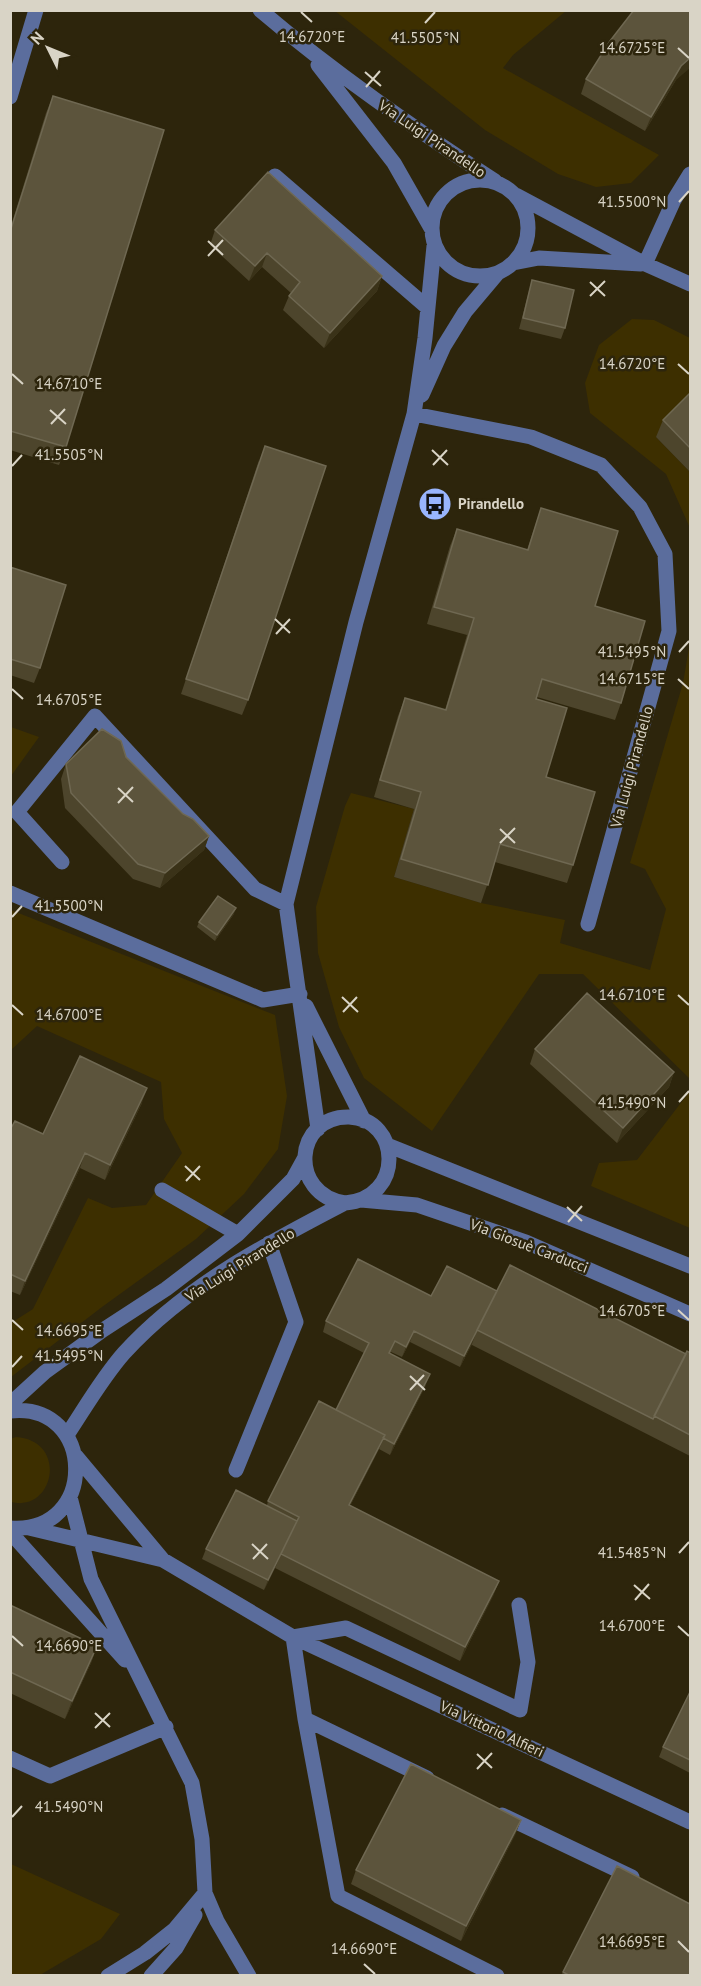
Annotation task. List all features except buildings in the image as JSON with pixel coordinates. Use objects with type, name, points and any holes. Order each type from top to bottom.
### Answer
[{"type":"street","points":[[10,97],[36,10]]},
{"type":"street","name":"Via Luigi Pirandello","points":[[260,10],[307,51],[429,138],[500,184]]},
{"type":"street","name":"Via Luigi Pirandello","points":[[307,51],[394,163],[431,228]]},
{"type":"street","points":[[645,264],[674,200],[690,174]]},
{"type":"street","points":[[275,176],[428,308]]},
{"type":"street","points":[[318,1129],[286,904],[356,622],[414,414],[428,308],[434,246],[431,228],[435,209],[446,194],[462,183],[481,180],[500,184],[645,264],[690,284]]},
{"type":"street","points":[[414,414],[444,346],[465,312],[497,274],[513,263],[524,248],[528,229],[525,209],[513,193]]},
{"type":"street","points":[[434,246],[444,262],[460,273],[478,277],[497,274]]},
{"type":"street","points":[[513,263],[539,258],[645,264]]},
{"type":"street","name":"Via Luigi Pirandello","points":[[414,414],[531,437],[601,465],[640,507],[665,554],[669,631],[588,924]]},
{"type":"street","points":[[62,862],[17,812],[94,716],[255,889],[286,904]]},
{"type":"street","points":[[10,893],[263,1000],[300,994]]},
{"type":"street","points":[[300,994],[364,1121]]},
{"type":"street","points":[[345,1203],[329,1199],[315,1189],[307,1175],[304,1159],[308,1142],[318,1129],[340,1118],[356,1118],[364,1121],[378,1131],[387,1145],[390,1162],[386,1178],[375,1192],[361,1200]]},
{"type":"street","points":[[387,1145],[690,1266]]},
{"type":"street","name":"Via Luigi Pirandello","points":[[10,1404],[45,1372],[103,1329],[166,1289],[238,1234],[293,1179],[304,1159]]},
{"type":"street","points":[[162,1190],[238,1234]]},
{"type":"street","name":"Via Luigi Pirandello","points":[[67,1436],[123,1354],[160,1318],[205,1283],[269,1243],[345,1203],[361,1200]]},
{"type":"street","name":"Via Giosuè Carducci","points":[[361,1200],[417,1205],[526,1242],[690,1314]]},
{"type":"street","points":[[236,1470],[296,1322],[269,1243]]},
{"type":"street","points":[[10,1411],[26,1410],[38,1413],[58,1426],[67,1436],[76,1456],[77,1478],[70,1497],[53,1518],[29,1528],[10,1530]]},
{"type":"street","name":"Via Vittorio Alfieri","points":[[76,1456],[163,1560]]},
{"type":"street","points":[[70,1497],[91,1580],[137,1674],[166,1726],[192,1783],[202,1839],[204,1893],[217,1921],[249,1976]]},
{"type":"street","name":"Via Vittorio Alfieri","points":[[29,1528],[163,1560],[293,1637],[690,1822]]},
{"type":"street","points":[[10,1530],[137,1674]]},
{"type":"street","name":"Via Vittorio Alfieri","points":[[293,1637],[346,1628],[520,1710],[528,1662],[519,1605]]},
{"type":"street","points":[[293,1637],[305,1719],[338,1896],[497,1976]]},
{"type":"street","points":[[305,1719],[444,1786]]},
{"type":"street","points":[[10,1758],[50,1776],[166,1726]]},
{"type":"street","points":[[487,1807],[648,1885]]},
{"type":"street","points":[[108,1976],[145,1953],[174,1930],[204,1893]]},
{"type":"street","points":[[151,1976],[176,1948],[190,1925],[204,1893]]},
{"type":"shaded area","points":[[335,11],[566,11],[513,55],[503,68],[659,155],[631,183],[596,187],[558,174],[485,130]]},
{"type":"shaded area","points":[[632,319],[654,320],[690,338],[690,404],[656,437],[690,472],[690,528],[666,474],[590,413],[585,383],[599,345]]},
{"type":"shaded area","points":[[690,642],[690,1079],[583,974],[539,974],[432,1131],[364,1078],[339,1027],[318,953],[316,907],[345,806],[351,793],[414,809],[394,877],[481,903],[565,920],[560,943],[650,970],[666,909],[645,869],[630,863],[683,683]]},
{"type":"shaded area","points":[[10,727],[39,737],[11,776]]},
{"type":"shaded area","points":[[11,910],[275,1015],[287,1096],[278,1149],[244,1194],[196,1239],[11,1377],[11,1323],[33,1309],[88,1198],[112,1208],[146,1205],[182,1153],[164,1119],[161,1082],[37,1026],[11,1050]]},
{"type":"shaded area","points":[[690,1091],[690,1228],[591,1186],[599,1163],[637,1160]]},
{"type":"shaded area","points":[[16,1437],[33,1441],[44,1450],[49,1462],[49,1475],[45,1487],[37,1497],[26,1503],[11,1502],[10,1439]]},
{"type":"shaded area","points":[[11,1864],[120,1914],[101,1939],[40,1975],[11,1975]]},
{"type":"place","name":"Pirandello","points":[[435,504]]}]
